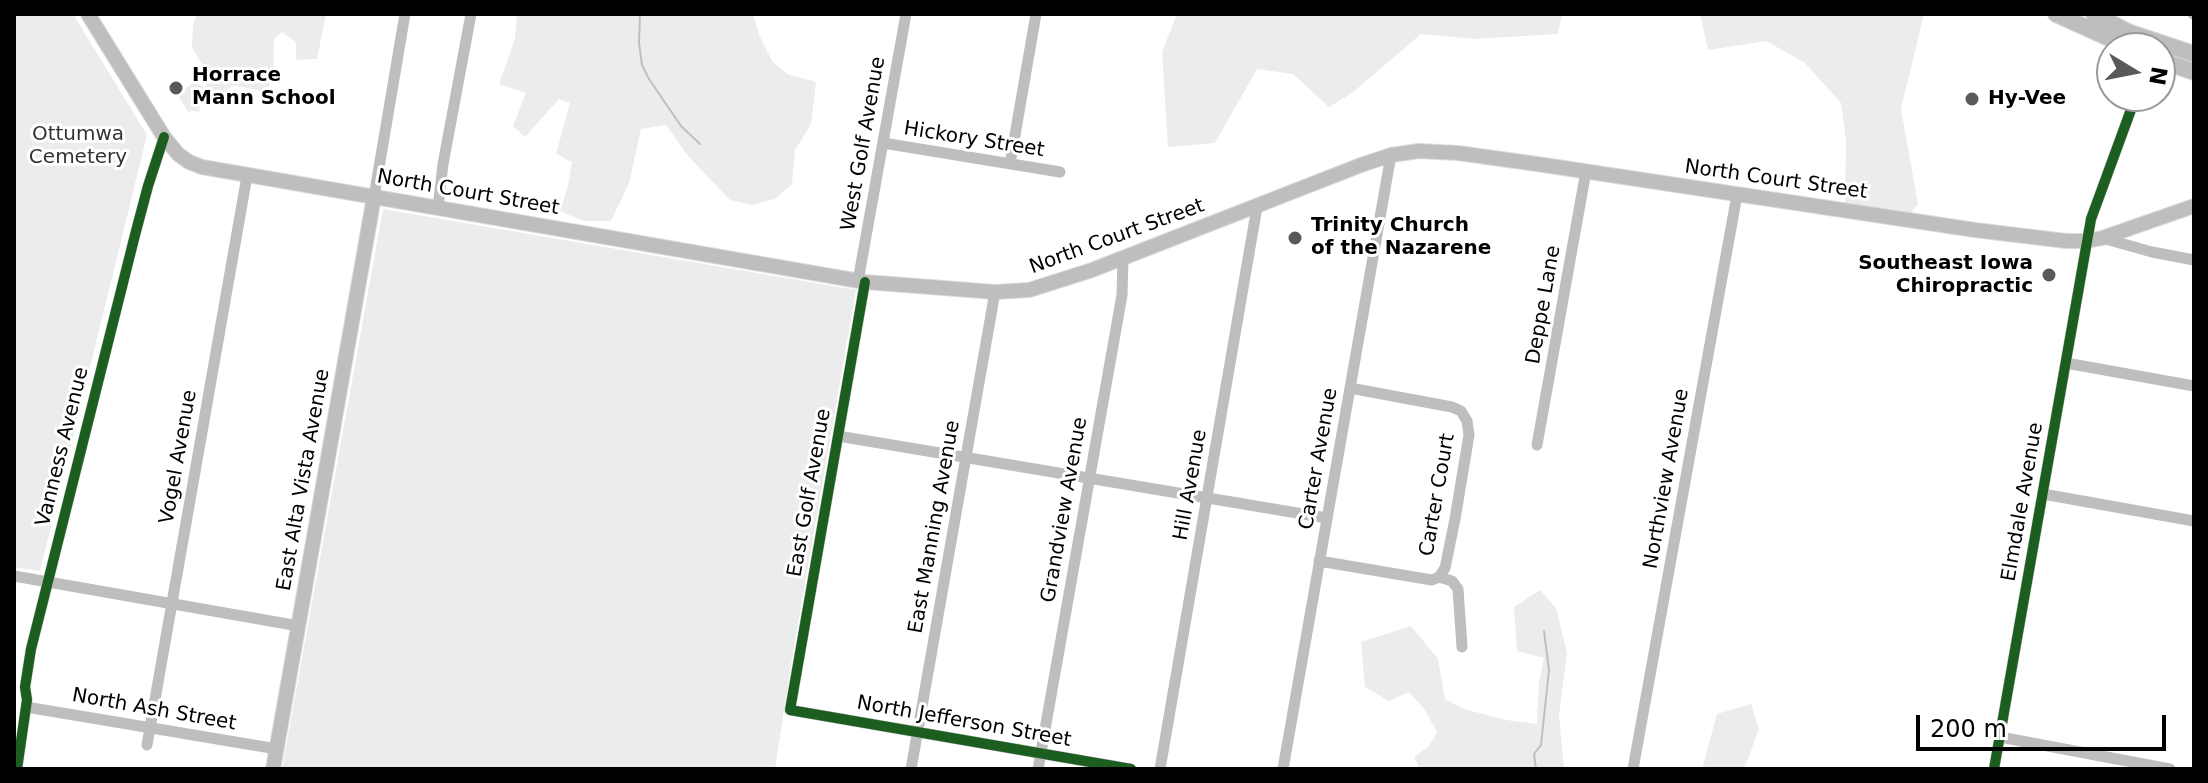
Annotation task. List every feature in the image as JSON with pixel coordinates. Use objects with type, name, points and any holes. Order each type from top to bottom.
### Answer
[{"type":"highway","points":[[2056,14],[2089,19],[2194,54]]},
{"type":"highway","points":[[2089,19],[2108,32]]},
{"type":"main road","name":"North Court Street","points":[[88,14],[164,137],[178,154],[202,167],[862,282],[995,292],[1045,286],[1391,155],[1419,151],[1586,171],[2037,239],[2087,241],[2102,238],[2194,206]]},
{"type":"main road","name":"East Alta Vista Avenue","points":[[273,769],[374,197]]},
{"type":"street","points":[[374,197],[405,14]]},
{"type":"street","points":[[438,208],[443,164],[471,14]]},
{"type":"street","name":"West Golf Avenue","points":[[862,282],[906,14]]},
{"type":"street","points":[[1010,164],[1036,14]]},
{"type":"street","name":"Elmdale Avenue","points":[[1994,769],[2091,219],[2130,112]]},
{"type":"street","name":"Vanness Avenue","points":[[17,769],[31,649],[115,312],[164,137]]},
{"type":"street","name":"Hickory Street","points":[[883,143],[1060,172]]},
{"type":"street","name":"Carter Avenue","points":[[1283,769],[1391,155]]},
{"type":"street","name":"Deppe Lane","points":[[1537,445],[1586,171]]},
{"type":"street","name":"Vogel Avenue","points":[[147,745],[247,176]]},
{"type":"street","name":"Northview Avenue","points":[[1633,769],[1737,195]]},
{"type":"street","name":"Hill Avenue","points":[[1160,769],[1257,207]]},
{"type":"street","points":[[2102,238],[2194,260]]},
{"type":"street","name":"Grandview Avenue","points":[[1038,769],[1122,295],[1123,258]]},
{"type":"street","name":"East Golf Avenue","points":[[790,710],[862,282]]},
{"type":"street","name":"East Manning Avenue","points":[[911,769],[995,292]]},
{"type":"street","points":[[2066,363],[2194,386]]},
{"type":"street","name":"Carter Court","points":[[1319,561],[1432,580],[1439,577],[1445,568],[1455,519],[1469,435],[1467,421],[1461,411],[1350,388]]},
{"type":"street","points":[[838,436],[1327,518]]},
{"type":"street","points":[[2043,494],[2194,521]]},
{"type":"street","points":[[14,576],[299,626]]},
{"type":"street","points":[[1439,577],[1452,581],[1458,589],[1462,647]]},
{"type":"street","name":"North Ash Street","points":[[26,707],[277,749]]},
{"type":"street","name":"North Jefferson Street","points":[[790,710],[1131,769]]},
{"type":"street","points":[[2000,737],[2164,768]]},
{"type":"green space","name":"Ottumwa Cemetery","points":[[14,14],[73,14],[147,135],[40,571],[14,567]]},
{"type":"green space","points":[[197,14],[326,14],[317,59],[296,60],[296,42],[282,32],[274,39],[273,72],[267,92],[233,85],[212,102],[203,103],[207,73],[192,47]]},
{"type":"green space","points":[[517,14],[753,14],[772,61],[787,74],[816,82],[811,124],[795,150],[792,184],[775,199],[752,205],[730,200],[688,156],[666,125],[641,129],[629,183],[611,221],[583,221],[560,211],[572,162],[556,154],[570,103],[559,99],[525,137],[513,126],[526,93],[499,84],[515,39]]},
{"type":"green space","points":[[1177,14],[1562,14],[1558,34],[1475,39],[1421,34],[1352,93],[1329,107],[1293,74],[1257,69],[1215,143],[1168,147],[1162,52]]},
{"type":"green space","points":[[1700,14],[1924,14],[1901,109],[1918,204],[1907,219],[1845,210],[1846,140],[1841,103],[1805,63],[1766,41],[1708,50]]},
{"type":"green space","points":[[195,82],[204,87],[199,112],[191,110],[189,113],[177,94]]},
{"type":"green space","points":[[383,209],[856,290],[775,769],[282,769]]},
{"type":"green space","points":[[1540,590],[1556,608],[1567,653],[1559,715],[1564,769],[1420,769],[1414,757],[1429,746],[1437,732],[1425,710],[1409,692],[1389,701],[1365,687],[1361,642],[1411,626],[1438,659],[1445,699],[1464,709],[1537,724],[1539,682],[1544,658],[1517,651],[1514,607]]},
{"type":"green space","points":[[1751,704],[1759,729],[1744,769],[1702,769],[1717,714]]},
{"type":"waterway","points":[[640,14],[642,65],[681,126],[700,144]]},
{"type":"waterway","points":[[1536,769],[1534,754],[1541,745],[1549,670],[1544,631]]},
{"type":"cycle path","points":[[1994,769],[2091,219],[2130,112]]},
{"type":"cycle path","points":[[17,769],[31,649],[135,235],[164,137]]},
{"type":"cycle path","points":[[865,282],[790,710],[1131,769]]},
{"type":"place","name":"Horrace Mann School","points":[[176,88]]},
{"type":"place","name":"Hy-Vee","points":[[1972,99]]},
{"type":"place","name":"Trinity Church of the Nazarene","points":[[1295,238]]},
{"type":"place","name":"Southeast Iowa Chiropractic","points":[[2049,275]]}]
